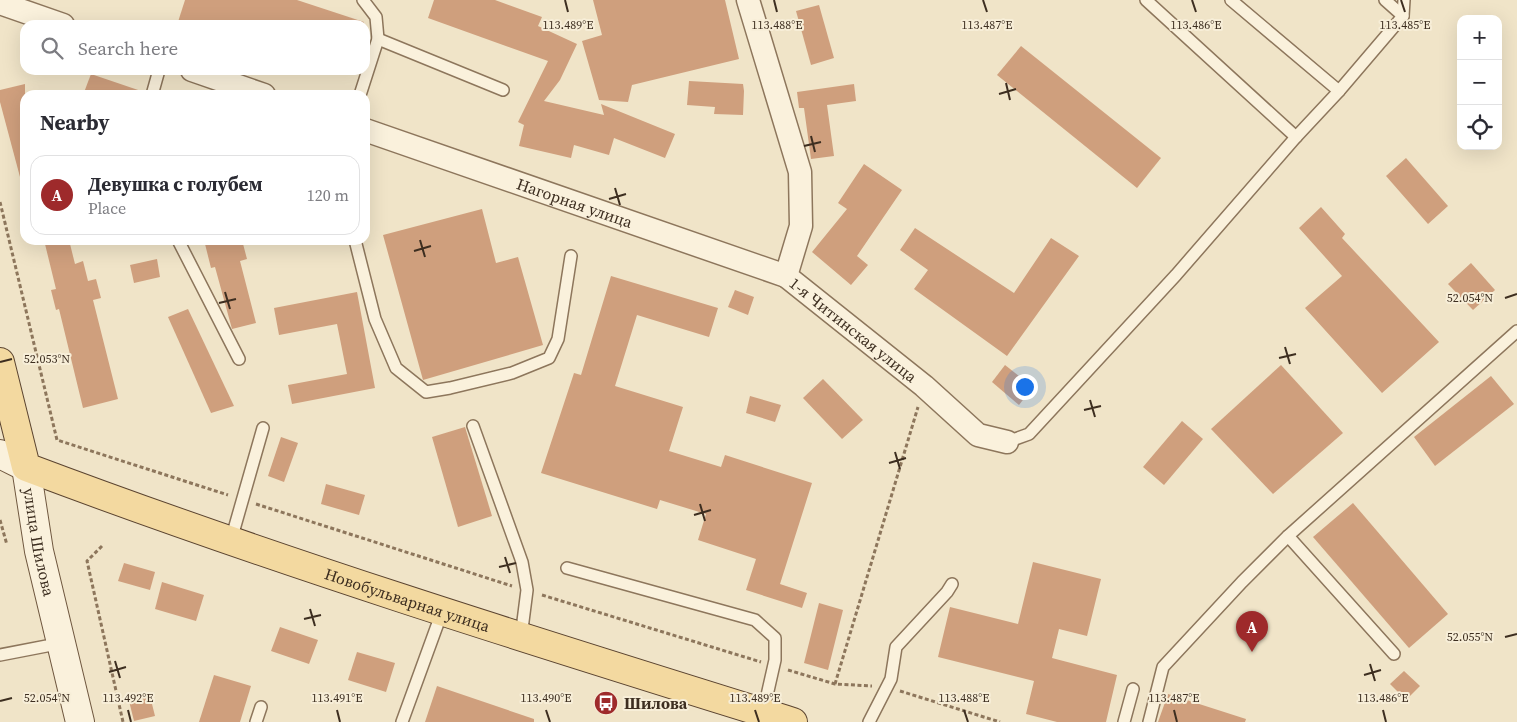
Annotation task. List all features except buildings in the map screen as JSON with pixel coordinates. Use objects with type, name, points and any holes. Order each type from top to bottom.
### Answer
[{"type":"main road","name":"улица Шилова","points":[[0,362],[13,465],[39,552],[80,722]]},
{"type":"main road","name":"Новобульварная улица","points":[[0,454],[13,465],[442,612],[793,722]]},
{"type":"street","name":"1-я Читинская улица","points":[[748,0],[800,172],[801,226],[786,276],[924,386],[978,435],[1007,442]]},
{"type":"street","points":[[0,3],[49,20]]},
{"type":"street","points":[[206,75],[250,90]]},
{"type":"street","name":"Нагорная улица","points":[[370,132],[786,276]]},
{"type":"lane","points":[[363,0],[376,17],[378,39],[370,64]]},
{"type":"lane","points":[[1146,0],[1296,137]]},
{"type":"lane","points":[[1231,0],[1339,91]]},
{"type":"lane","points":[[1385,0],[1403,16]]},
{"type":"lane","points":[[1007,442],[1028,434],[1058,404],[1176,275],[1403,16],[1404,0]]},
{"type":"lane","points":[[378,39],[503,90]]},
{"type":"lane","points":[[153,90],[158,75]]},
{"type":"lane","points":[[362,90],[366,75]]},
{"type":"lane","points":[[181,245],[239,359]]},
{"type":"lane","points":[[356,245],[375,319],[396,368],[426,392],[512,373],[549,358],[558,339],[571,256]]},
{"type":"lane","points":[[1149,722],[1163,667],[1242,582],[1288,536],[1517,331]]},
{"type":"lane","points":[[473,426],[522,562],[527,590],[521,637]]},
{"type":"lane","points":[[230,540],[262,428]]},
{"type":"lane","points":[[1288,536],[1394,654]]},
{"type":"lane","points":[[567,568],[755,620],[775,638],[776,660],[763,712]]},
{"type":"lane","points":[[869,722],[891,679],[896,647],[947,592],[952,584]]},
{"type":"lane","points":[[402,722],[442,612]]},
{"type":"lane","points":[[0,655],[62,643]]},
{"type":"lane","points":[[1124,722],[1132,690]]},
{"type":"lane","points":[[256,722],[261,707]]},
{"type":"path","points":[[0,202],[57,440],[527,590],[774,666],[835,684],[886,687],[1000,722]]},
{"type":"path","points":[[835,684],[924,386]]},
{"type":"path","points":[[0,520],[7,545]]},
{"type":"path","points":[[102,546],[87,560],[123,722]]},
{"type":"place","name":"Девушка с голубем","points":[[1252,652]]},
{"type":"place","name":"Шилова","points":[[606,703]]}]
